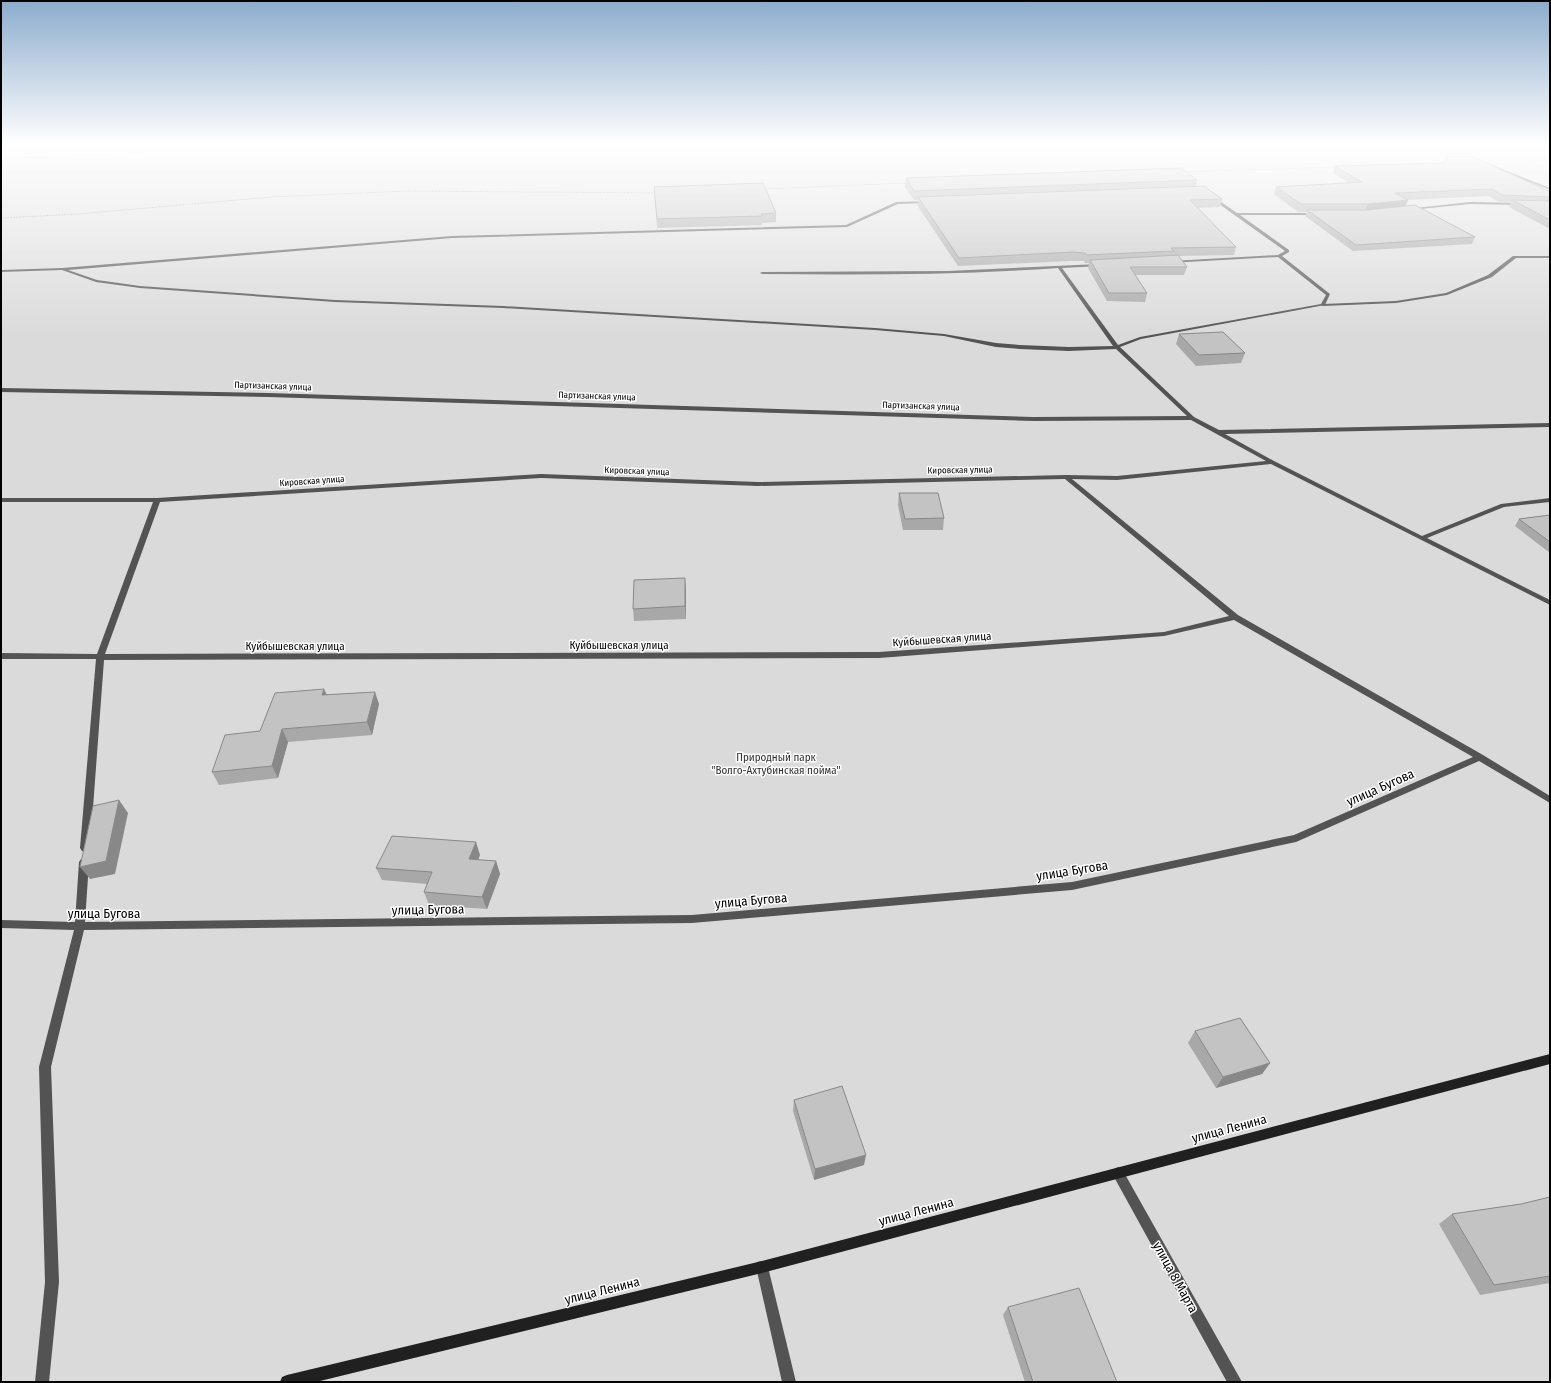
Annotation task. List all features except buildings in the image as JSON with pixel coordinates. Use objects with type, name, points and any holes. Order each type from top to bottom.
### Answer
[{"type":"street","points":[[1,270],[62,269],[452,237],[846,226],[885,209]]},
{"type":"street","points":[[1169,262],[1279,256],[1288,251],[1228,209]]},
{"type":"street","points":[[1403,210],[1417,209]]},
{"type":"street","points":[[1236,214],[1319,214]]},
{"type":"street","points":[[1279,256],[1328,295],[1323,305]]},
{"type":"street","points":[[62,269],[96,281],[140,287],[335,301],[511,307],[875,328],[944,335],[996,345],[1069,349],[1117,347],[1140,338],[1323,305],[1396,302],[1447,294],[1490,276],[1515,257],[1550,257]]},
{"type":"street","points":[[762,273],[888,274],[1008,271],[1106,265]]},
{"type":"street","points":[[1059,267],[1117,347],[1192,418],[1272,462],[1550,603]]},
{"type":"street","name":"Партизанская улица","points":[[1,390],[268,395],[1033,419],[1192,418]]},
{"type":"street","points":[[1218,432],[1550,425]]},
{"type":"street","name":"Кировская улица","points":[[1,500],[157,500],[541,476],[758,484],[1066,477],[1117,478],[1272,462]]},
{"type":"street","points":[[1066,477],[1235,617],[1480,757],[1550,800]]},
{"type":"street","points":[[42,1382],[52,1282],[45,1067],[80,926],[100,657],[157,500]]},
{"type":"street","points":[[1422,538],[1503,505],[1550,500]]},
{"type":"street","name":"Куйбышевская улица","points":[[1,656],[879,655],[1164,634],[1235,617]]},
{"type":"street","name":"улица Бугова","points":[[1,924],[80,926],[692,919],[1072,886],[1296,838],[1480,757]]},
{"type":"street","name":"улица Ленина","points":[[286,1382],[762,1267],[1550,1059]]},
{"type":"street","name":"улица 8 Марта","points":[[1118,1173],[1235,1382]]},
{"type":"street","points":[[762,1267],[790,1382]]},
{"type":"path","points":[[1,218],[78,214],[140,209]]},
{"type":"green space","name":"Природный парк \"Волго-Ахтубинская пойма\"","points":[[1,209],[1550,209],[1550,1382],[1,1382]]}]
